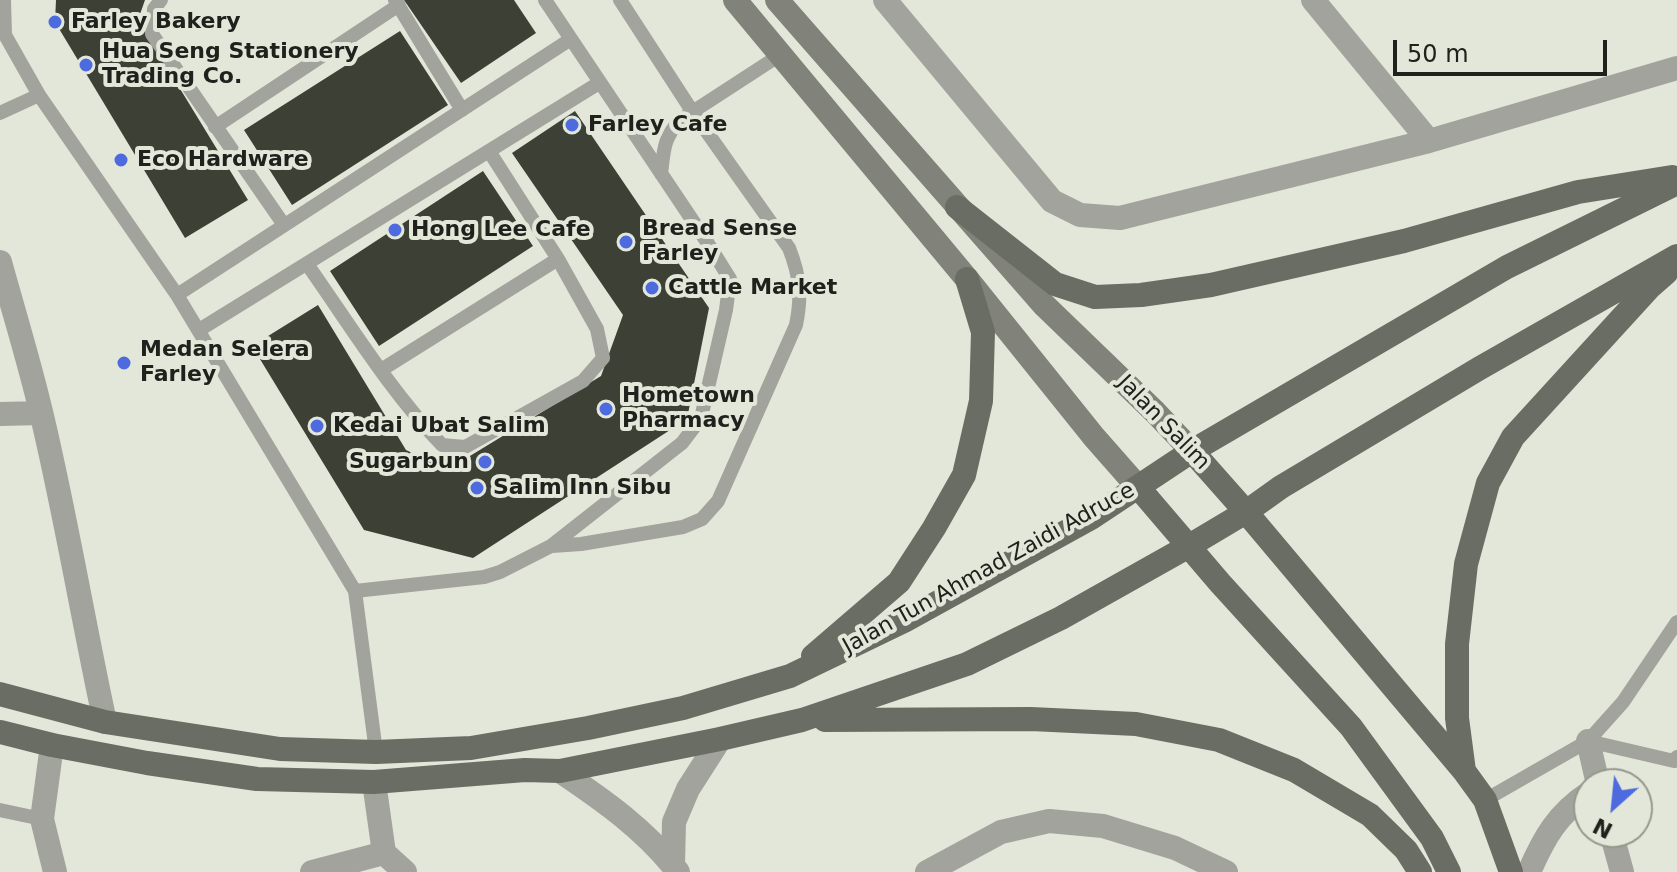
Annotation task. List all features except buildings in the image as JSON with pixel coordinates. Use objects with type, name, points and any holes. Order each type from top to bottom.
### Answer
[{"type":"main road","points":[[957,207],[1055,284],[1095,297],[1141,295],[1211,285],[1404,241],[1578,192],[1677,176]]},
{"type":"main road","name":"Jalan Tun Ahmad Zaidi Adruce","points":[[0,694],[105,722],[280,749],[376,752],[471,748],[588,728],[683,708],[790,676],[904,621],[1091,518],[1192,451],[1507,267],[1677,183]]},
{"type":"main road","points":[[0,732],[147,763],[257,779],[374,782],[525,770],[560,771],[802,720],[967,664],[1061,618],[1246,512],[1281,487],[1480,368],[1677,256]]},
{"type":"main road","points":[[1464,771],[1457,718],[1457,644],[1466,564],[1488,483],[1513,437],[1640,297],[1677,264]]},
{"type":"main road","points":[[790,676],[899,582],[964,475],[981,401],[983,332],[967,279]]},
{"type":"main road","name":"Jalan Salim","points":[[1192,451],[1464,771],[1485,800],[1511,872]]},
{"type":"main road","points":[[1138,487],[1351,727],[1432,838],[1449,872]]},
{"type":"main road","points":[[802,720],[1031,719],[1136,724],[1219,740],[1294,770],[1370,815],[1406,850],[1420,872]]},
{"type":"street","points":[[735,0],[1138,487]]},
{"type":"street","name":"Jalan Salim","points":[[777,0],[1044,305],[1192,451]]},
{"type":"street","points":[[885,0],[1052,201],[1080,215],[1120,218],[1429,141],[1677,68]]},
{"type":"street","points":[[1313,0],[1429,141]]},
{"type":"street","points":[[0,262],[62,504],[105,722]]},
{"type":"street","points":[[0,414],[41,413]]},
{"type":"street","points":[[668,870],[674,822],[688,789],[720,739]]},
{"type":"street","points":[[1588,741],[1594,768]]},
{"type":"street","points":[[52,745],[42,819],[55,872]]},
{"type":"street","points":[[560,771],[638,828],[668,870]]},
{"type":"street","points":[[374,782],[384,853],[405,872]]},
{"type":"street","points":[[1529,872],[1544,839],[1573,804]]},
{"type":"street","points":[[927,872],[1001,832],[1049,821],[1103,826],[1175,848],[1226,872]]},
{"type":"street","points":[[1615,848],[1622,872]]},
{"type":"street","points":[[312,872],[384,853]]},
{"type":"lane","points":[[4,0],[5,35],[39,95],[177,295],[355,591],[376,752]]},
{"type":"lane","points":[[161,0],[154,9],[152,34],[284,225]]},
{"type":"lane","points":[[355,591],[484,577],[500,572],[551,546],[682,443],[701,418],[726,310],[730,279],[545,0]]},
{"type":"lane","points":[[551,546],[683,527],[702,519],[718,501],[796,325],[801,303],[789,248],[692,111],[620,0]]},
{"type":"lane","points":[[215,127],[397,3],[462,110]]},
{"type":"lane","points":[[177,295],[571,39]]},
{"type":"lane","points":[[661,174],[665,143],[680,120],[780,55]]},
{"type":"lane","points":[[199,330],[599,83]]},
{"type":"lane","points":[[0,113],[39,95]]},
{"type":"lane","points":[[307,264],[381,370],[442,445],[465,447],[583,381],[603,358],[597,329],[558,259],[489,151]]},
{"type":"lane","points":[[381,370],[558,259]]},
{"type":"lane","points":[[1485,800],[1588,741],[1623,702],[1677,622]]},
{"type":"lane","points":[[1588,741],[1674,761],[1677,757]]},
{"type":"lane","points":[[0,810],[42,819]]},
{"type":"place","name":"Farley Bakery","points":[[55,22]]},
{"type":"place","name":"Hua Seng Stationery Trading Co.","points":[[86,65]]},
{"type":"place","name":"Farley Cafe","points":[[572,125]]},
{"type":"place","name":"Eco Hardware","points":[[121,160]]},
{"type":"place","name":"Hong Lee Cafe","points":[[395,230]]},
{"type":"place","name":"Bread Sense Farley","points":[[626,242]]},
{"type":"place","name":"Cattle Market","points":[[652,288]]},
{"type":"place","name":"Medan Selera Farley","points":[[124,363]]},
{"type":"place","name":"Hometown Pharmacy","points":[[606,409]]},
{"type":"place","name":"Kedai Ubat Salim","points":[[317,426]]},
{"type":"place","name":"Sugarbun","points":[[485,462]]},
{"type":"place","name":"Salim Inn Sibu","points":[[477,488]]}]
